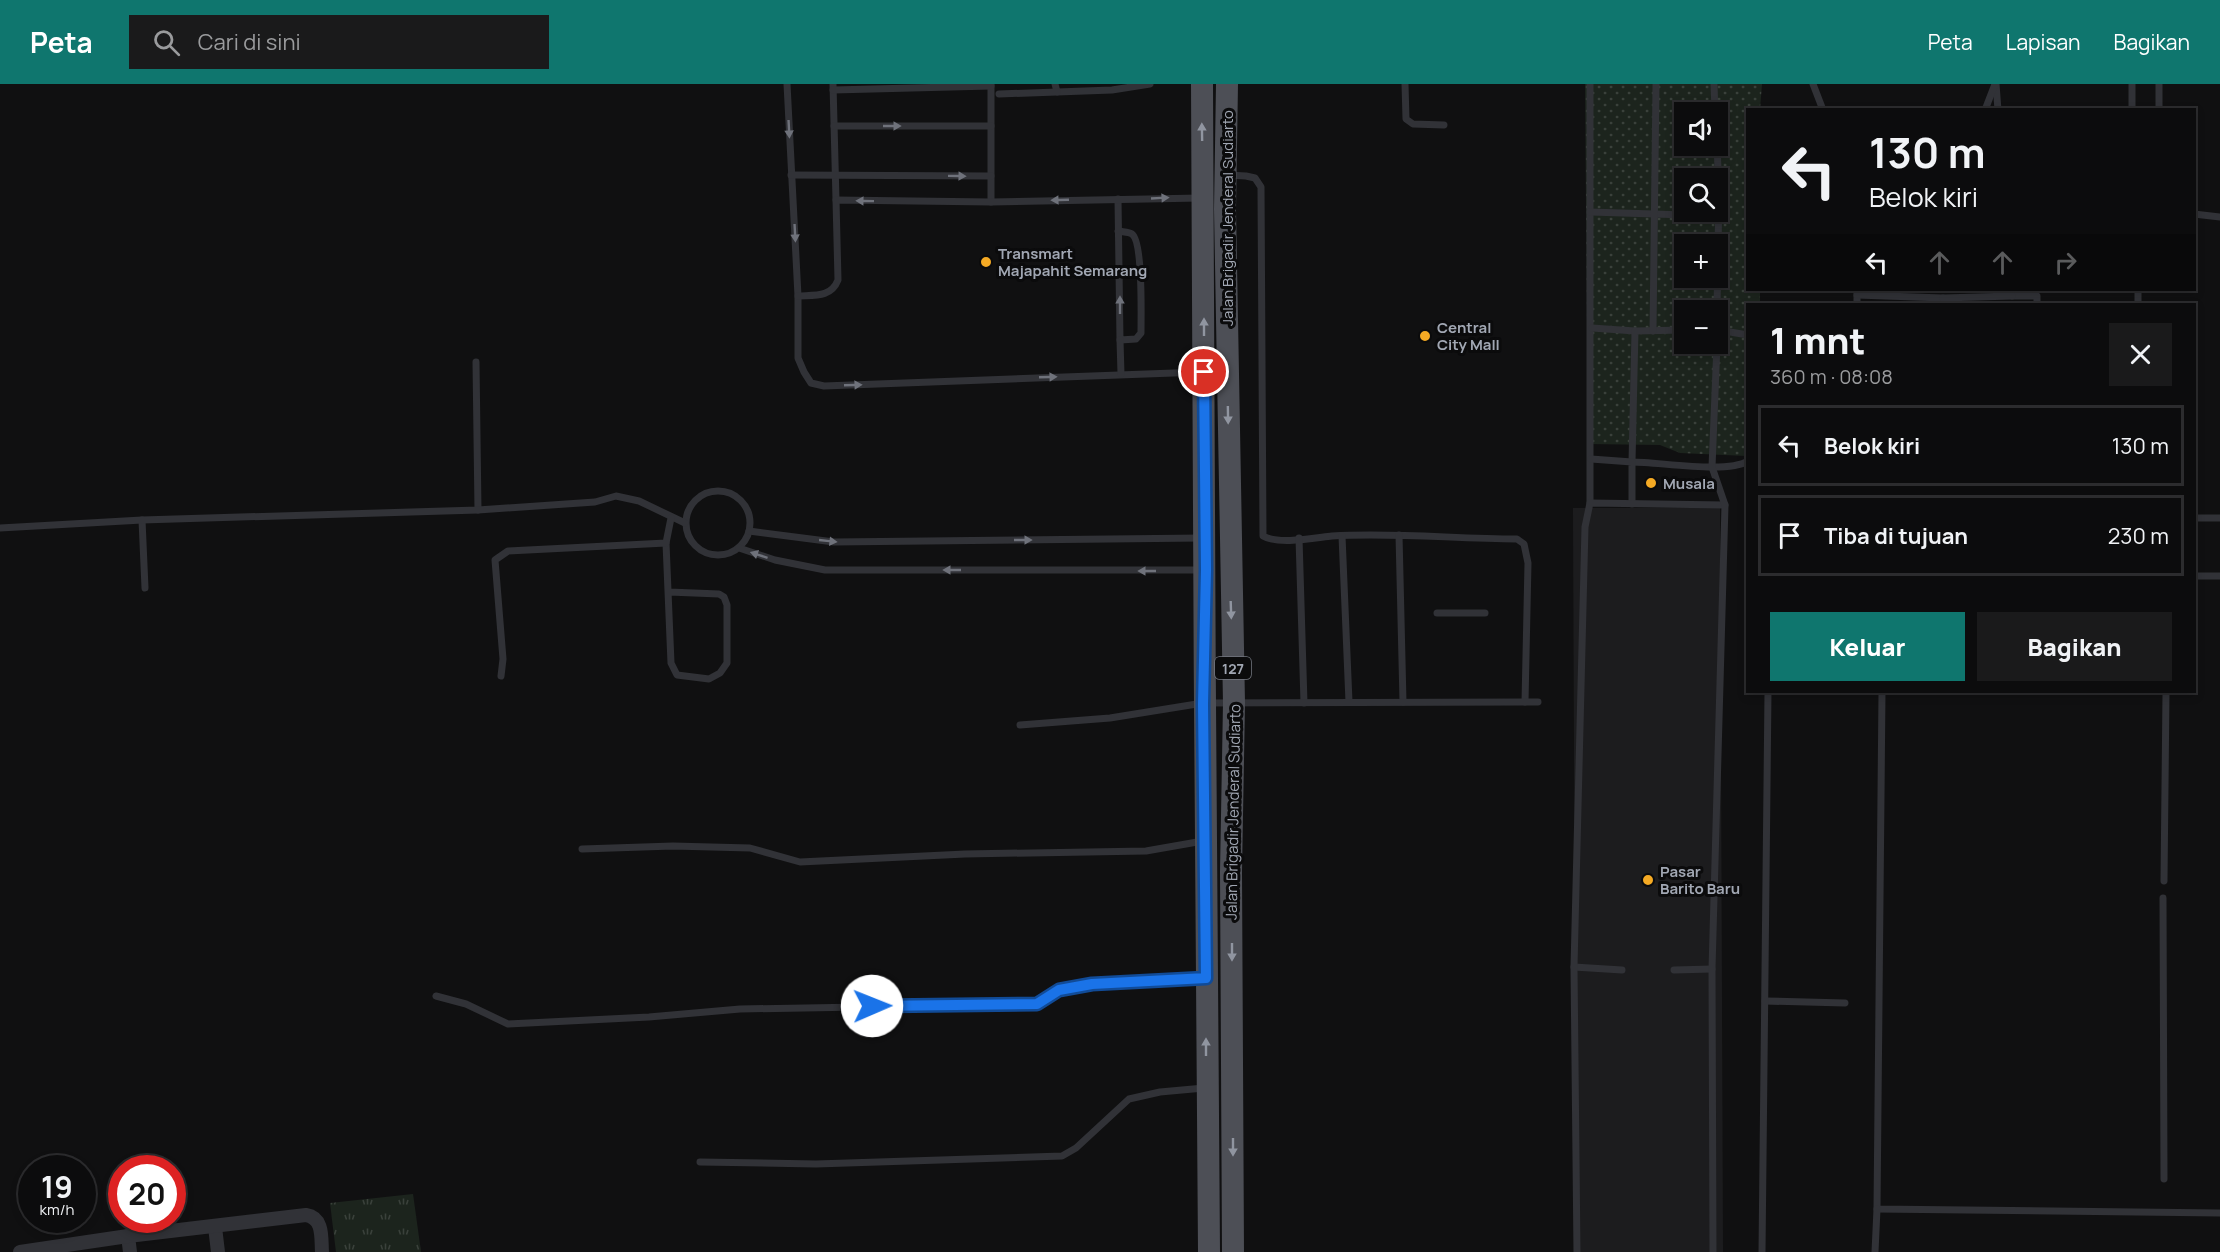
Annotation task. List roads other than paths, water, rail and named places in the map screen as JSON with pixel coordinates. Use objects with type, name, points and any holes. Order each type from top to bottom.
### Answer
[{"type":"main road","name":"Jalan Brigadir Jenderal Sudiarto","points":[[1202,84],[1206,570],[1203,704],[1209,1252]]},
{"type":"main road","name":"Jalan Brigadir Jenderal Sudiarto","points":[[1227,84],[1225,175],[1228,441],[1234,702],[1231,872],[1233,1252]]},
{"type":"street","points":[[22,1252],[128,1236],[306,1215],[312,1216],[319,1223],[322,1252]]},
{"type":"street","points":[[215,1227],[218,1252]]},
{"type":"street","points":[[128,1236],[130,1252]]},
{"type":"lane","points":[[787,84],[798,296],[798,358],[811,383],[824,386],[1204,372]]},
{"type":"lane","points":[[999,94],[1056,88],[1119,89],[1150,84]]},
{"type":"lane","points":[[1405,84],[1406,119],[1413,124],[1444,124]]},
{"type":"lane","points":[[1577,1252],[1574,967],[1585,527],[1590,503],[1591,459],[1590,84]]},
{"type":"lane","points":[[1653,331],[1656,84]]},
{"type":"lane","points":[[1714,84],[1715,102]]},
{"type":"lane","points":[[1813,84],[1823,108]]},
{"type":"lane","points":[[1986,108],[1996,84]]},
{"type":"lane","points":[[1996,84],[1998,108]]},
{"type":"lane","points":[[2132,84],[2132,108]]},
{"type":"lane","points":[[2159,84],[2159,108]]},
{"type":"lane","points":[[798,296],[827,294],[836,287],[838,280],[833,87],[991,85],[991,202]]},
{"type":"lane","points":[[834,126],[991,126]]},
{"type":"lane","points":[[791,175],[991,176]]},
{"type":"lane","points":[[1225,175],[1255,178],[1261,187],[1263,536],[1280,540],[1399,535],[1517,539],[1524,544],[1528,563],[1525,702]]},
{"type":"lane","points":[[836,200],[991,202],[1203,198]]},
{"type":"lane","points":[[1118,199],[1121,374]]},
{"type":"lane","points":[[1590,212],[1674,215]]},
{"type":"lane","points":[[2196,214],[2220,217]]},
{"type":"lane","points":[[1717,300],[1718,222]]},
{"type":"lane","points":[[1118,231],[1132,234],[1140,253],[1141,322],[1139,337],[1120,340]]},
{"type":"lane","points":[[1857,292],[1943,301],[2012,293],[2037,296],[2037,303]]},
{"type":"lane","points":[[1592,328],[1674,330]]},
{"type":"lane","points":[[1632,504],[1635,331]]},
{"type":"lane","points":[[1728,332],[1746,335]]},
{"type":"lane","points":[[1713,1252],[1712,969],[1725,505],[1712,467],[1716,354]]},
{"type":"lane","points":[[476,362],[478,510]]},
{"type":"lane","points":[[1591,459],[1712,467],[1736,466],[1746,462]]},
{"type":"lane","points":[[712,490],[725,491],[737,496],[746,506],[750,518],[745,541],[739,548],[723,555],[705,553],[691,542],[685,523],[691,504],[700,495],[712,490]]},
{"type":"lane","points":[[0,528],[142,520],[478,510],[595,502],[616,496],[639,501],[685,523]]},
{"type":"lane","points":[[1590,503],[1725,505]]},
{"type":"lane","points":[[669,592],[719,594],[724,597],[727,605],[727,663],[720,673],[709,679],[677,675],[671,663],[666,543],[671,518]]},
{"type":"lane","points":[[2196,518],[2220,518]]},
{"type":"lane","points":[[142,520],[145,588]]},
{"type":"lane","points":[[749,531],[834,542],[1205,537]]},
{"type":"lane","points":[[1399,535],[1403,702]]},
{"type":"lane","points":[[1342,536],[1349,702]]},
{"type":"lane","points":[[1299,538],[1304,703]]},
{"type":"lane","points":[[501,676],[503,659],[495,560],[502,553],[666,543]]},
{"type":"lane","points":[[739,548],[775,560],[825,570],[1206,570]]},
{"type":"lane","points":[[2196,576],[2220,576]]},
{"type":"lane","points":[[1437,613],[1485,614]]},
{"type":"lane","points":[[1762,1252],[1768,693]]},
{"type":"lane","points":[[1875,1252],[1882,693]]},
{"type":"lane","points":[[2164,881],[2166,693]]},
{"type":"lane","points":[[1020,726],[1110,718],[1203,704],[1234,702],[1539,702]]},
{"type":"lane","points":[[582,849],[673,846],[750,848],[800,862],[965,854],[1146,851],[1205,840]]},
{"type":"lane","points":[[2163,898],[2164,1179]]},
{"type":"lane","points":[[1574,967],[1622,970]]},
{"type":"lane","points":[[1674,970],[1712,969]]},
{"type":"lane","points":[[436,996],[466,1004],[508,1024],[649,1017],[740,1009],[1037,1004],[1059,990],[1092,984],[1206,978]]},
{"type":"lane","points":[[1765,1000],[1845,1003]]},
{"type":"lane","points":[[700,1162],[816,1164],[1062,1156],[1076,1148],[1129,1099],[1160,1092],[1207,1087]]},
{"type":"lane","points":[[1877,1209],[2220,1213]]},
{"type":"place","name":"Transmart Majapahit Semarang","points":[[986,262]]},
{"type":"place","name":"Central City Mall","points":[[1425,336]]},
{"type":"place","name":"Musala","points":[[1651,483]]},
{"type":"place","name":"Pasar Barito Baru","points":[[1648,880]]}]
